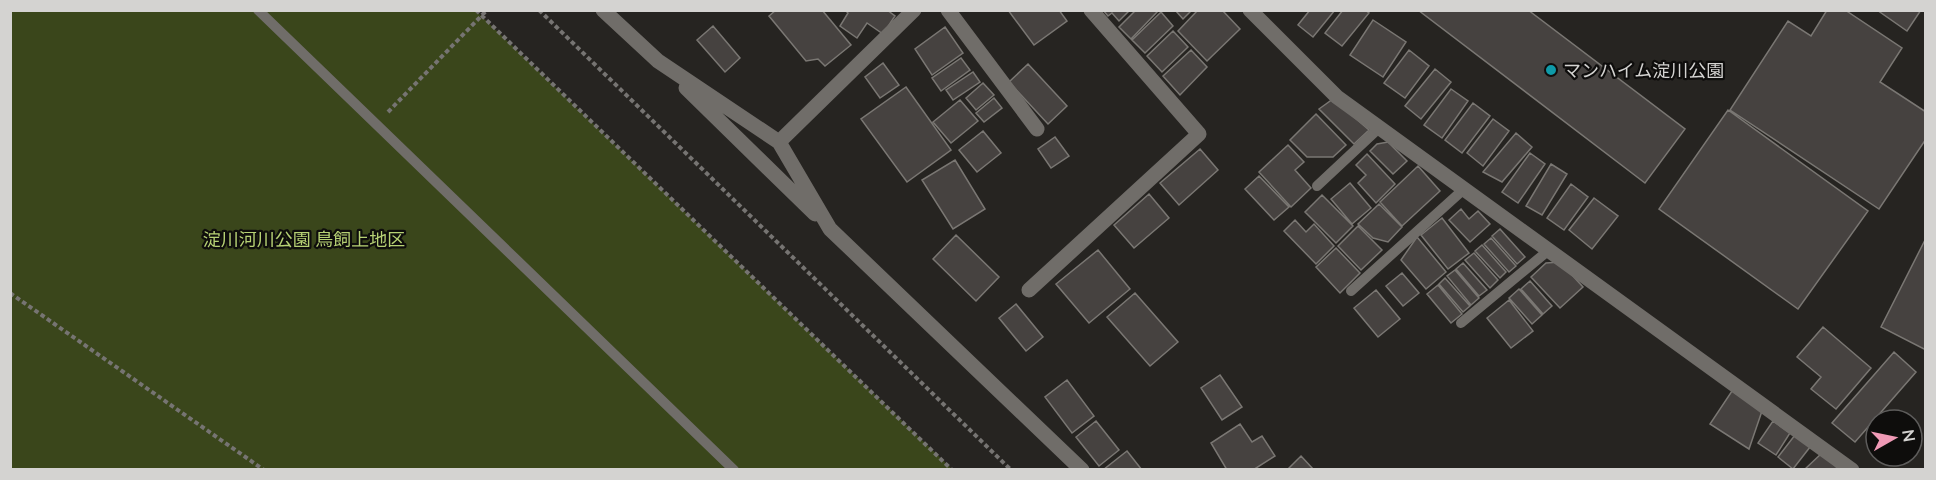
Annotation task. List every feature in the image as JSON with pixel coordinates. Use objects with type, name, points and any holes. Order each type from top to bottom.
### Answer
[{"type":"street","points":[[779,142],[914,10]]},
{"type":"street","points":[[948,10],[1037,129]]},
{"type":"street","points":[[1029,290],[1200,134],[1091,10]]},
{"type":"street","points":[[1250,10],[1337,97],[1852,470]]},
{"type":"street","points":[[610,12],[830,229],[1082,470]]},
{"type":"street","points":[[658,61],[779,142],[830,229]]},
{"type":"lane","points":[[258,10],[734,470]]},
{"type":"lane","points":[[1317,186],[1379,128]]},
{"type":"lane","points":[[1351,291],[1464,189]]},
{"type":"lane","points":[[1461,323],[1549,250]]},
{"type":"path","points":[[476,10],[952,470]]},
{"type":"path","points":[[377,124],[487,10]]},
{"type":"path","points":[[539,10],[1011,470]]},
{"type":"path","points":[[10,292],[264,470]]},
{"type":"green space","name":"淀川河川公園 鳥飼上地区","points":[[10,11],[476,11],[952,469],[11,469]]},
{"type":"building","points":[[776,10],[822,10],[851,45],[825,66],[818,59],[806,61],[769,16]]},
{"type":"building","points":[[845,10],[887,10],[895,16],[883,34],[867,23],[857,38],[840,26],[848,13]]},
{"type":"building","points":[[1008,10],[1059,10],[1067,21],[1034,45]]},
{"type":"building","points":[[1103,10],[1130,10],[1119,21],[1112,13],[1108,16]]},
{"type":"building","points":[[1136,10],[1159,10],[1131,39],[1119,27]]},
{"type":"building","points":[[1175,10],[1192,10],[1183,19]]},
{"type":"building","points":[[1198,10],[1222,10],[1240,29],[1207,61],[1178,31]]},
{"type":"building","points":[[1310,10],[1335,10],[1313,37],[1298,25]]},
{"type":"building","points":[[1343,10],[1365,10],[1369,13],[1342,46],[1325,33]]},
{"type":"building","name":"マンハイム淀川公園","points":[[1418,10],[1528,10],[1685,129],[1645,183]]},
{"type":"building","points":[[1827,10],[1845,10],[1902,48],[1880,82],[1926,112],[1926,139],[1879,209],[1730,110],[1788,21],[1811,36]]},
{"type":"building","points":[[1877,10],[1921,10],[1907,31]]},
{"type":"building","points":[[1161,12],[1173,26],[1145,53],[1132,40]]},
{"type":"building","points":[[1373,20],[1406,42],[1383,77],[1350,55]]},
{"type":"building","points":[[713,26],[740,58],[725,72],[697,40]]},
{"type":"building","points":[[945,27],[963,53],[932,75],[915,49]]},
{"type":"building","points":[[1173,31],[1188,47],[1162,72],[1147,56]]},
{"type":"building","points":[[1191,50],[1207,67],[1180,95],[1163,76]]},
{"type":"building","points":[[1409,50],[1429,66],[1405,98],[1384,83]]},
{"type":"building","points":[[961,58],[970,70],[941,91],[932,78]]},
{"type":"building","points":[[883,63],[899,85],[880,98],[865,77]]},
{"type":"building","points":[[1028,64],[1067,106],[1048,124],[1009,82]]},
{"type":"building","points":[[1435,69],[1451,82],[1421,119],[1405,106]]},
{"type":"building","points":[[973,72],[980,82],[953,100],[946,90]]},
{"type":"building","points":[[983,83],[994,95],[976,110],[966,98]]},
{"type":"building","points":[[906,87],[951,150],[907,182],[861,119]]},
{"type":"building","points":[[1451,89],[1468,101],[1442,138],[1424,125]]},
{"type":"building","points":[[994,98],[1002,108],[984,122],[976,113]]},
{"type":"building","points":[[1333,99],[1369,130],[1354,144],[1319,109]]},
{"type":"building","points":[[960,100],[978,121],[951,143],[933,122]]},
{"type":"building","points":[[1473,103],[1490,116],[1462,153],[1445,140]]},
{"type":"building","points":[[1728,110],[1868,211],[1798,309],[1659,209]]},
{"type":"building","points":[[1316,114],[1346,145],[1333,157],[1307,157],[1290,140]]},
{"type":"building","points":[[1493,119],[1509,131],[1483,166],[1467,153]]},
{"type":"building","points":[[983,131],[1001,153],[977,172],[959,150]]},
{"type":"building","points":[[1516,133],[1532,147],[1502,182],[1483,172]]},
{"type":"building","points":[[1055,137],[1069,156],[1051,168],[1038,149]]},
{"type":"building","points":[[1388,142],[1407,161],[1393,174],[1370,151],[1377,144]]},
{"type":"building","points":[[1288,145],[1304,162],[1295,170],[1311,188],[1291,207],[1259,172]]},
{"type":"building","points":[[1200,149],[1218,170],[1179,205],[1160,183]]},
{"type":"building","points":[[1530,153],[1545,164],[1518,203],[1502,192]]},
{"type":"building","points":[[1367,154],[1395,184],[1376,203],[1358,183],[1366,175],[1356,165]]},
{"type":"building","points":[[955,160],[985,209],[953,229],[922,180]]},
{"type":"building","points":[[1551,164],[1567,174],[1542,215],[1526,206]]},
{"type":"building","points":[[1418,166],[1440,191],[1402,226],[1380,202]]},
{"type":"building","points":[[1259,176],[1289,207],[1274,220],[1245,189]]},
{"type":"building","points":[[1350,183],[1371,208],[1352,224],[1331,199]]},
{"type":"building","points":[[1571,184],[1588,197],[1564,230],[1547,218]]},
{"type":"building","points":[[1149,194],[1169,218],[1134,248],[1114,225]]},
{"type":"building","points":[[1322,195],[1353,226],[1336,243],[1305,212]]},
{"type":"building","points":[[1594,198],[1618,216],[1592,249],[1569,230]]},
{"type":"building","points":[[1379,204],[1402,227],[1388,242],[1373,238],[1358,224]]},
{"type":"building","points":[[1461,209],[1469,219],[1478,211],[1490,224],[1470,242],[1449,220]]},
{"type":"building","points":[[1442,218],[1469,253],[1448,269],[1421,235]]},
{"type":"building","points":[[1295,220],[1306,232],[1314,224],[1334,246],[1316,264],[1284,231]]},
{"type":"building","points":[[1358,226],[1382,250],[1361,270],[1338,246]]},
{"type":"building","points":[[1500,229],[1525,257],[1517,264],[1492,236]]},
{"type":"building","points":[[956,235],[999,277],[976,301],[933,259]]},
{"type":"building","points":[[1417,237],[1446,272],[1426,289],[1401,260]]},
{"type":"building","points":[[1491,238],[1516,266],[1509,272],[1484,244]]},
{"type":"building","points":[[1926,238],[1926,350],[1881,327]]},
{"type":"building","points":[[1482,245],[1506,272],[1500,278],[1475,251]]},
{"type":"building","points":[[1336,248],[1360,273],[1340,293],[1316,267]]},
{"type":"building","points":[[1098,250],[1130,289],[1089,323],[1056,284]]},
{"type":"building","points":[[1474,253],[1498,280],[1490,288],[1465,260]]},
{"type":"building","points":[[1560,262],[1583,287],[1560,308],[1531,277],[1546,263]]},
{"type":"building","points":[[1463,263],[1487,290],[1479,296],[1456,269]]},
{"type":"building","points":[[1455,270],[1479,298],[1471,305],[1447,276]]},
{"type":"building","points":[[1402,273],[1419,293],[1403,306],[1386,286]]},
{"type":"building","points":[[1445,278],[1470,306],[1463,312],[1439,284]]},
{"type":"building","points":[[1530,281],[1552,306],[1543,314],[1521,289]]},
{"type":"building","points":[[1438,285],[1462,314],[1451,323],[1427,294]]},
{"type":"building","points":[[1519,289],[1542,315],[1532,324],[1509,298]]},
{"type":"building","points":[[1376,290],[1400,319],[1378,337],[1354,308]]},
{"type":"building","points":[[1135,293],[1178,342],[1150,366],[1107,317]]},
{"type":"building","points":[[1509,300],[1533,331],[1511,348],[1487,318]]},
{"type":"building","points":[[1016,304],[1043,337],[1026,351],[999,318]]},
{"type":"building","points":[[1823,327],[1871,368],[1836,409],[1811,389],[1821,377],[1797,357]]},
{"type":"building","points":[[1894,352],[1916,372],[1885,408],[1864,408],[1864,432],[1855,442],[1832,423]]},
{"type":"building","points":[[1220,375],[1242,407],[1222,420],[1201,388]]},
{"type":"building","points":[[1067,380],[1094,416],[1072,433],[1045,397]]},
{"type":"building","points":[[1732,391],[1762,411],[1749,449],[1710,424]]},
{"type":"building","points":[[1096,421],[1119,450],[1099,466],[1076,437]]},
{"type":"building","points":[[1773,421],[1790,433],[1776,455],[1758,443]]},
{"type":"building","points":[[1240,424],[1252,442],[1262,436],[1275,456],[1253,470],[1227,470],[1211,443]]},
{"type":"building","points":[[1795,435],[1810,447],[1793,469],[1778,457]]},
{"type":"building","points":[[1127,451],[1142,470],[1103,470]]},
{"type":"building","points":[[1823,452],[1839,470],[1804,470]]},
{"type":"building","points":[[1301,456],[1314,470],[1287,470]]},
{"type":"place","name":"マンハイム淀川公園","points":[[1551,70]]}]
